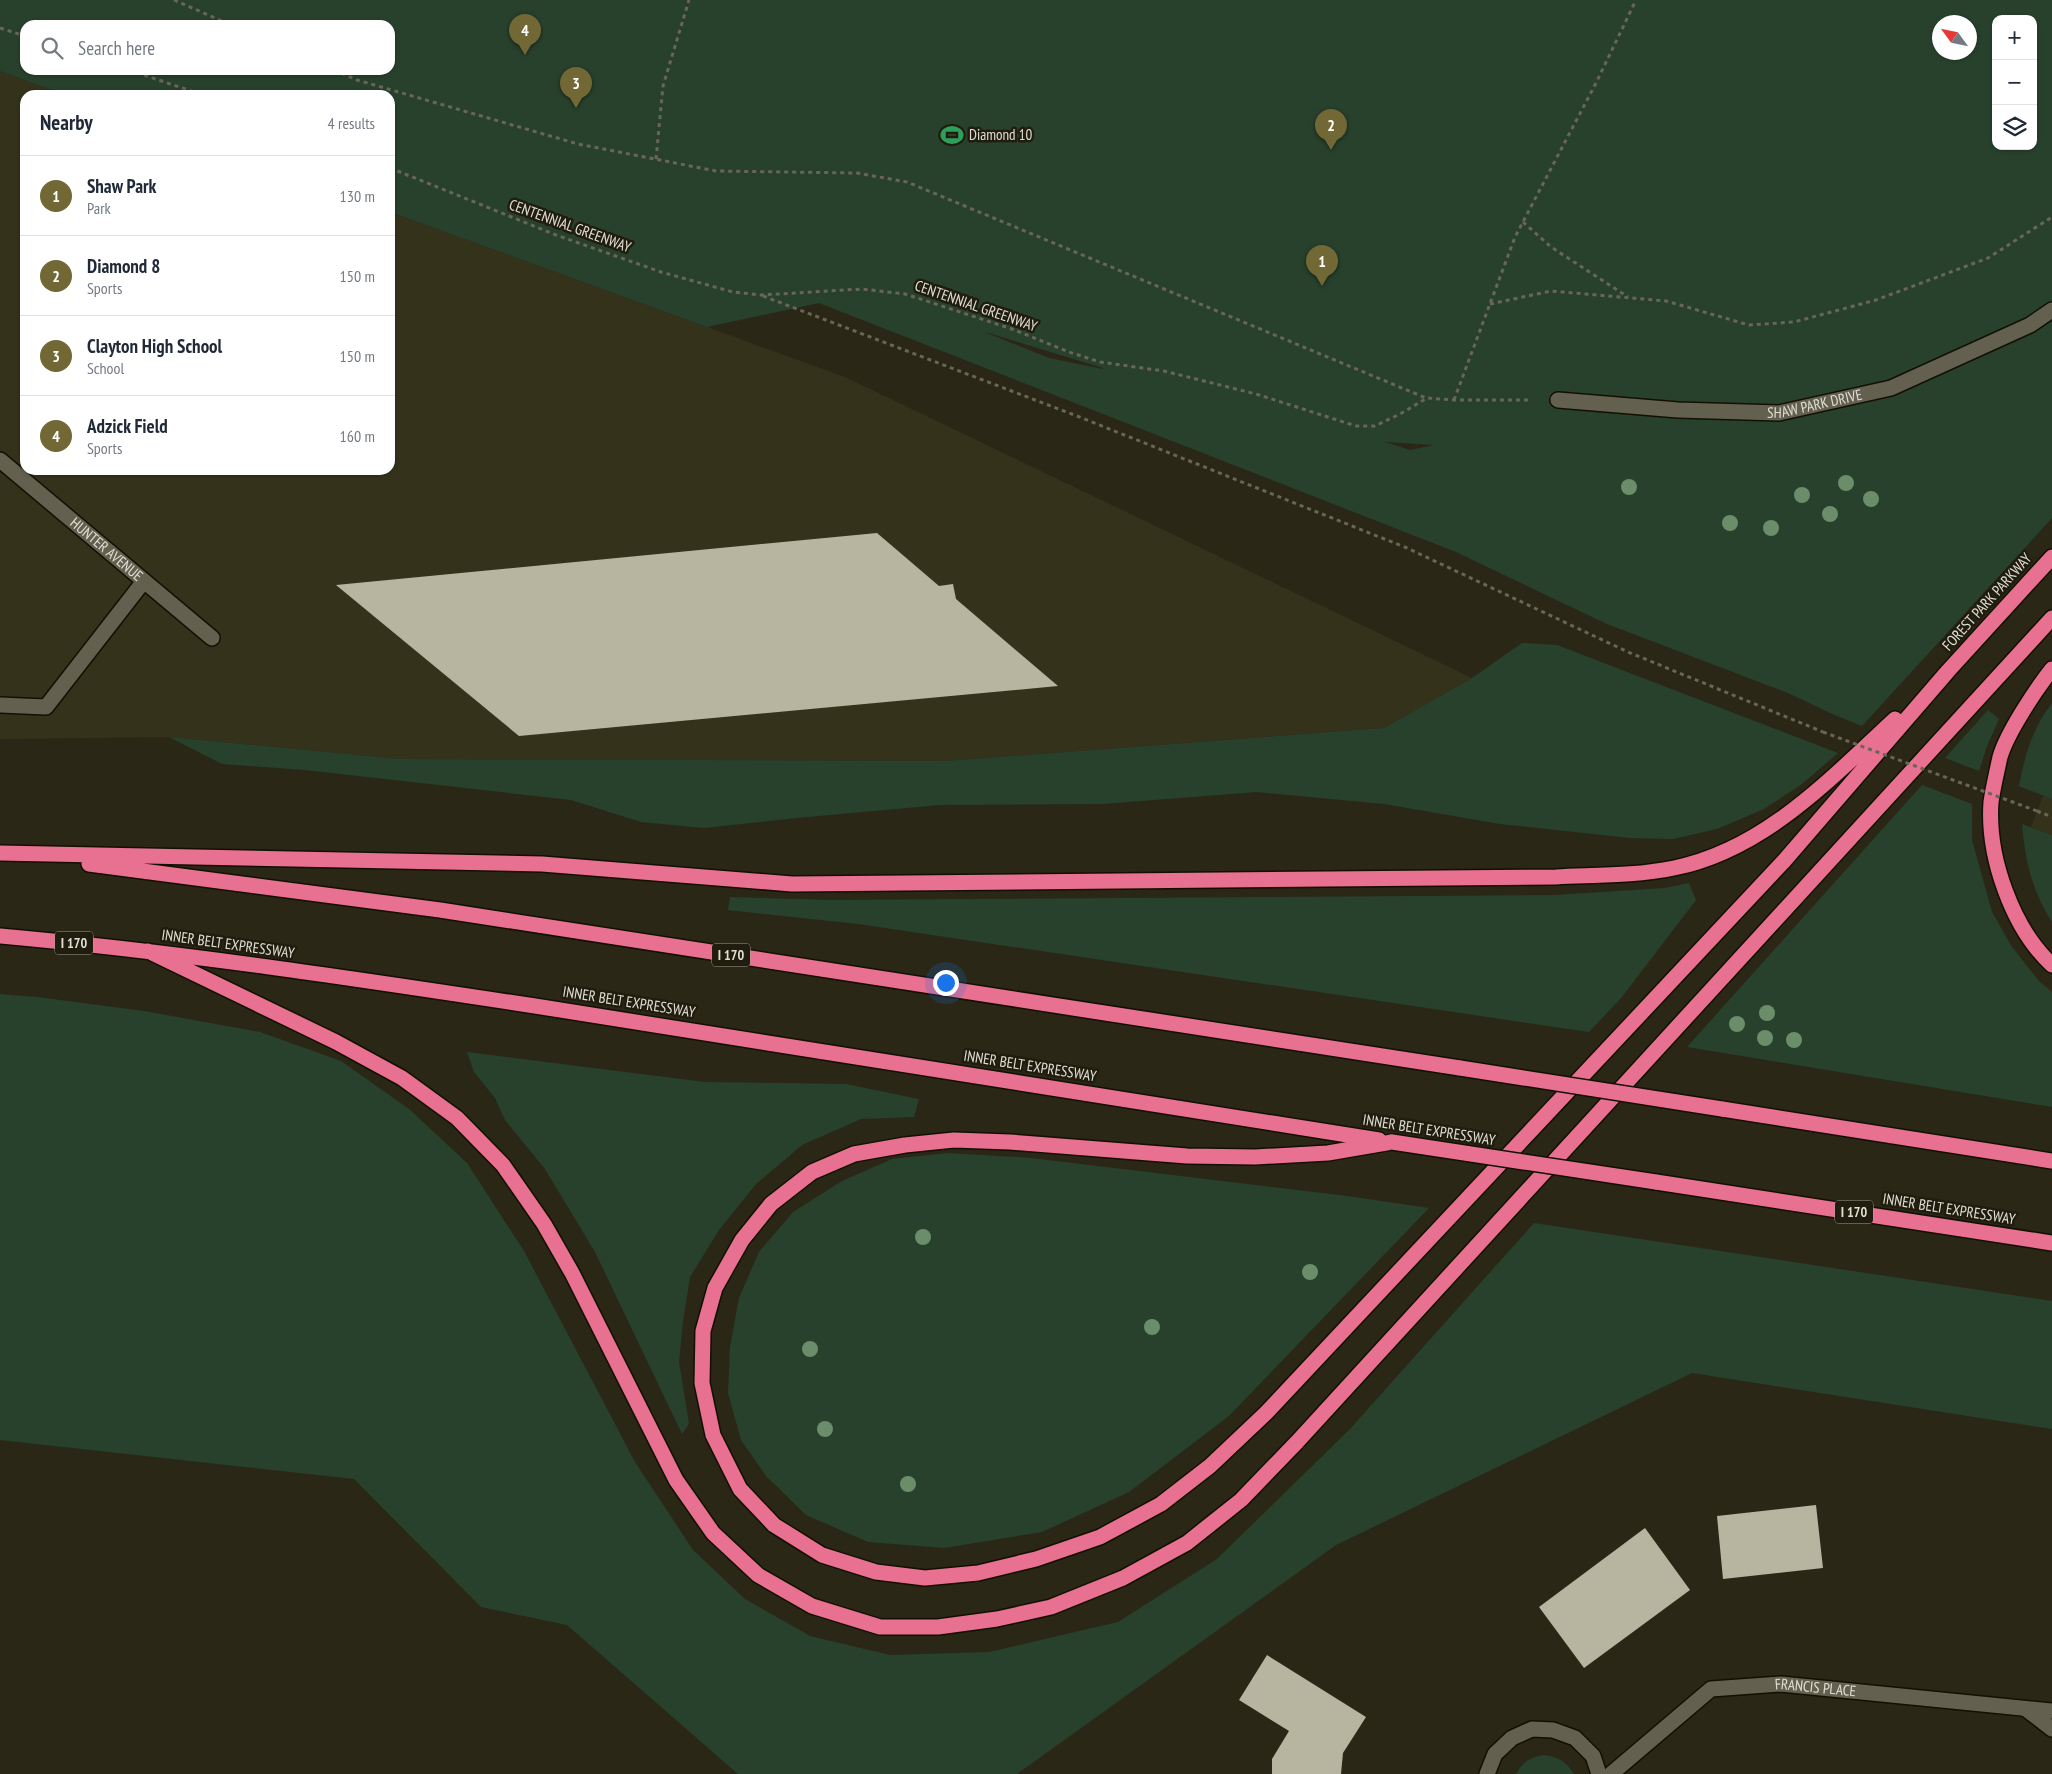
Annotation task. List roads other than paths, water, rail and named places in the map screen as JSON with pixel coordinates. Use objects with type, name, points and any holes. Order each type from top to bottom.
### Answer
[{"type":"highway","name":"FOREST PARK PARKWAY","points":[[1948,671],[2052,557]]},
{"type":"highway","points":[[148,951],[336,1042],[402,1078],[458,1118],[503,1164],[544,1224],[568,1264],[676,1480],[713,1532],[758,1575],[812,1606],[880,1627],[938,1627],[997,1619],[1051,1607],[1123,1578],[1186,1543],[1241,1500],[1317,1420],[2052,618]]},
{"type":"highway","points":[[2052,669],[2020,717],[2001,756],[1991,802],[1993,838],[2002,880],[2017,918],[2042,956],[2052,965]]},
{"type":"highway","points":[[0,854],[542,864],[792,884],[1546,877],[1621,874],[1674,868],[1717,855],[1766,830],[1804,803],[1948,671]]},
{"type":"highway","points":[[1392,1142],[1328,1153],[1255,1157],[1188,1156],[1010,1142],[954,1140],[905,1144],[854,1154],[812,1172],[771,1204],[742,1240],[715,1288],[703,1331],[702,1383],[713,1435],[740,1489],[774,1524],[822,1555],[876,1572],[924,1578],[978,1573],[1036,1560],[1100,1538],[1161,1504],[1210,1466],[1272,1406],[1784,861],[1948,671]]},
{"type":"highway","name":"I 170","points":[[0,854],[134,868],[440,910],[2052,1161]]},
{"type":"highway","name":"INNER BELT EXPRESSWAY","points":[[0,936],[148,951],[320,974],[745,1038],[1392,1142],[2052,1243]]},
{"type":"street","name":"SHAW PARK DRIVE","points":[[1558,400],[1678,410],[1779,413],[1892,388],[2030,326],[2052,310]]},
{"type":"street","name":"HUNTER AVENUE","points":[[0,460],[212,638]]},
{"type":"street","points":[[0,706],[46,707],[144,581]]},
{"type":"street","name":"FRANCIS PLACE","points":[[1611,1774],[1711,1689],[1781,1684],[2052,1711]]},
{"type":"street","points":[[2026,1709],[2052,1729]]},
{"type":"street","points":[[1487,1774],[1495,1754],[1512,1738],[1532,1729],[1553,1730],[1575,1738],[1594,1756],[1599,1774]]},
{"type":"place","name":"Adzick Field","points":[[525,55]]},
{"type":"place","name":"Clayton High School","points":[[576,108]]},
{"type":"place","name":"Diamond 10","points":[[952,135]]},
{"type":"place","name":"Diamond 8","points":[[1331,150]]},
{"type":"place","name":"Shaw Park","points":[[1322,286]]}]
